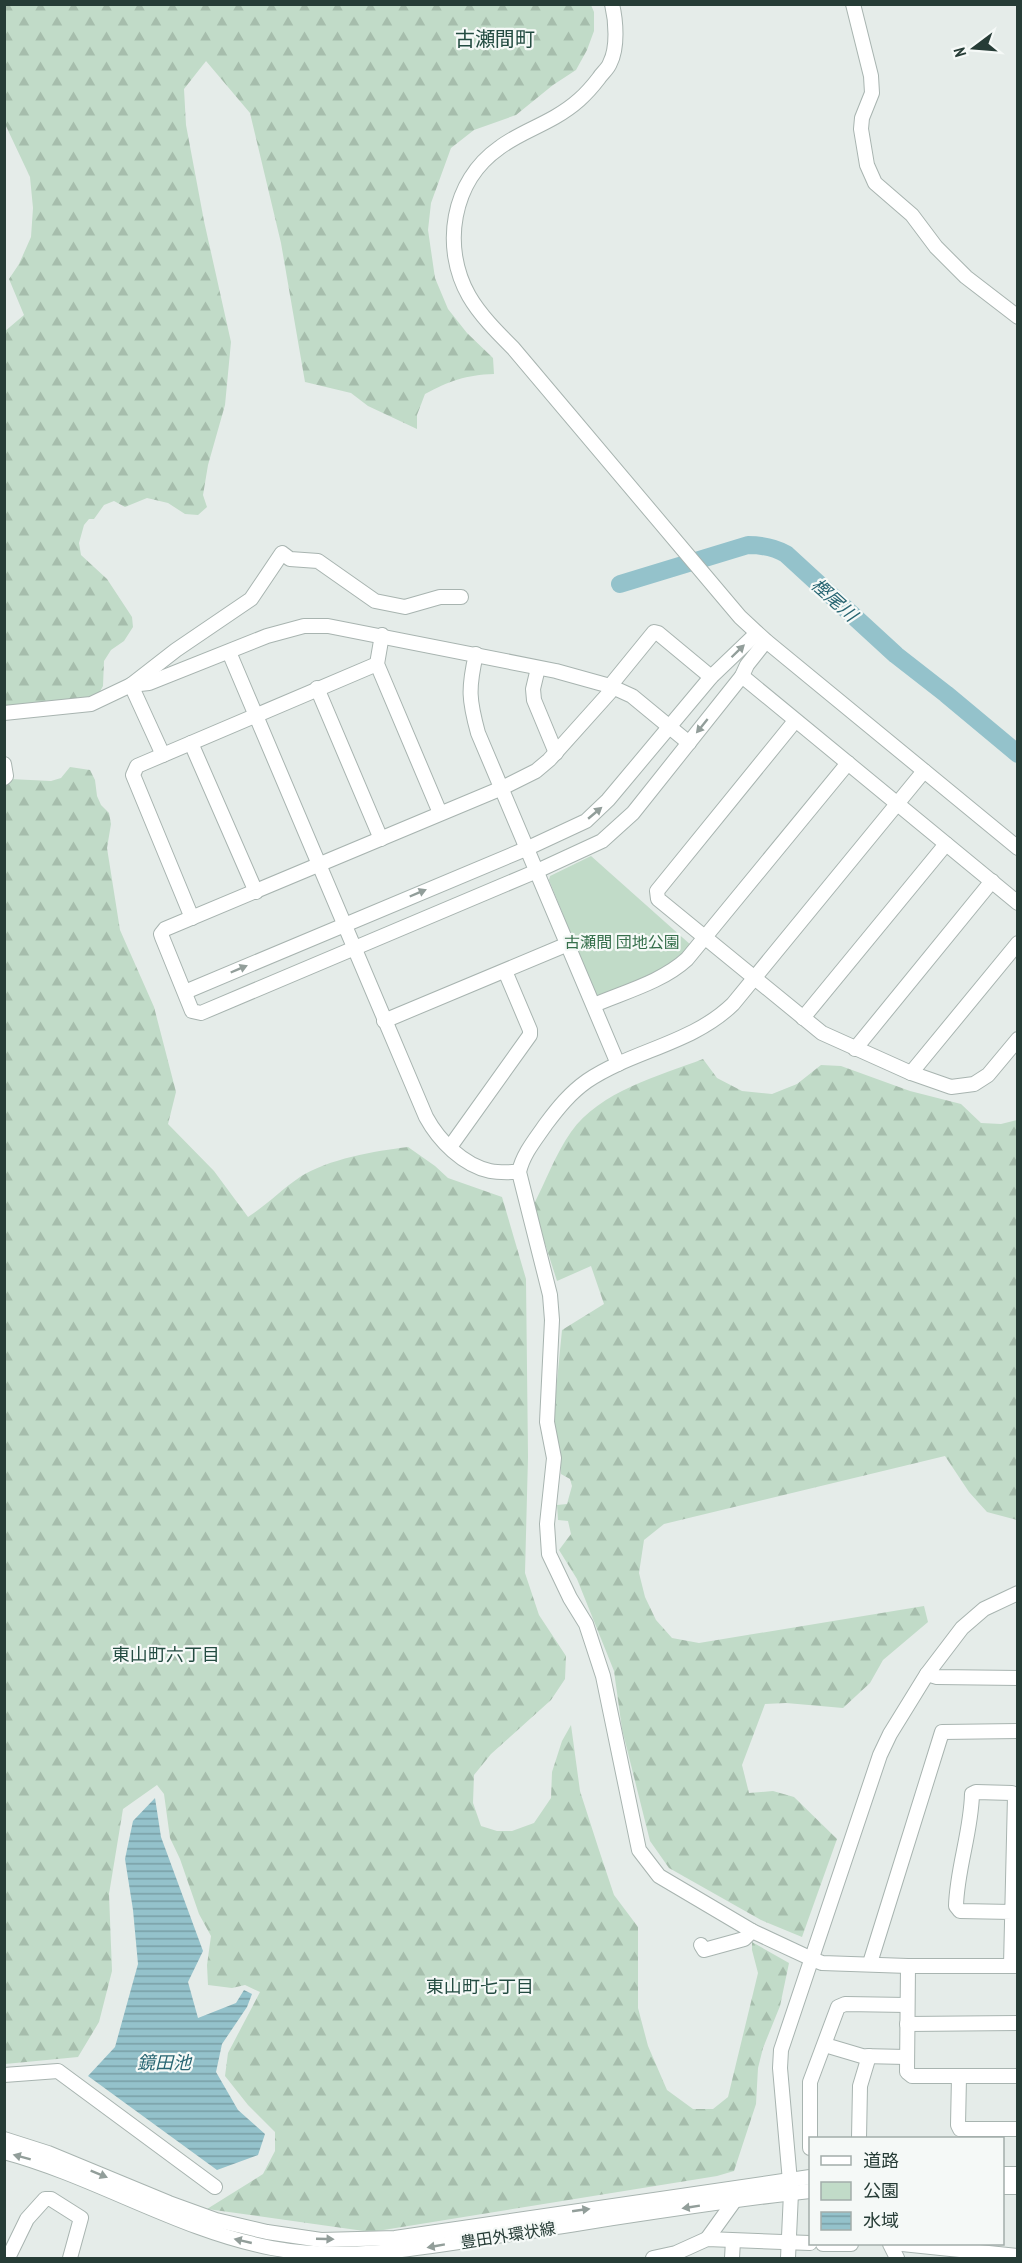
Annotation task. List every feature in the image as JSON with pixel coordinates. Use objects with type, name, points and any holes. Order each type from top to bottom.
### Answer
[{"type":"street","points":[[612,4],[615,31],[610,64],[585,96],[555,117],[521,133],[497,149],[468,179],[455,216],[452,242],[458,269],[469,296],[490,324],[513,348],[643,504],[728,603],[761,637],[1017,848]]},
{"type":"street","points":[[853,4],[871,76],[872,93],[862,118],[861,129],[867,165],[875,183],[912,215],[936,248],[966,277],[1012,305],[1017,317]]},
{"type":"street","points":[[4,713],[91,704],[131,685],[176,650],[251,599],[282,553],[290,559],[318,561],[375,601],[405,607],[440,597],[460,597]]},
{"type":"street","points":[[131,685],[149,683],[267,636],[304,626],[328,626],[476,654],[610,686],[632,696],[689,743]]},
{"type":"street","points":[[711,677],[654,632],[610,686],[610,692],[556,753],[536,771],[501,788],[165,929],[161,934],[192,1011],[201,1013],[593,847],[633,813],[689,743],[742,676],[761,637]]},
{"type":"street","points":[[382,635],[377,664],[440,813]]},
{"type":"street","points":[[185,992],[576,826],[597,813],[711,677],[761,637]]},
{"type":"street","points":[[229,652],[431,1127],[459,1157],[493,1172],[519,1172]]},
{"type":"street","points":[[476,654],[470,682],[470,704],[478,733],[618,1064]]},
{"type":"street","points":[[192,918],[133,775],[137,766],[377,664]]},
{"type":"street","points":[[538,668],[533,689],[534,700],[556,753]]},
{"type":"street","points":[[742,676],[1017,903]]},
{"type":"street","points":[[131,685],[163,755]]},
{"type":"street","points":[[317,688],[381,839]]},
{"type":"street","points":[[795,721],[657,891],[657,899],[822,1033],[911,1073],[951,1087],[974,1084],[988,1075],[1017,1039]]},
{"type":"street","points":[[191,743],[256,892]]},
{"type":"street","points":[[594,1005],[674,970],[705,939],[848,763]]},
{"type":"street","points":[[4,764],[6,776],[4,777]]},
{"type":"street","points":[[924,771],[733,1004],[714,1021],[692,1033],[618,1064],[588,1080],[564,1101],[525,1154],[519,1172],[550,1295],[552,1320],[547,1422],[554,1458],[547,1524],[549,1554],[570,1598],[586,1624],[603,1676],[639,1850],[659,1876],[752,1931],[822,1962],[908,1966],[1014,1966],[1015,1912],[1016,1836],[1015,1796],[1012,1793],[976,1792],[972,1794],[972,1818],[956,1893],[956,1906],[960,1911],[1015,1912]]},
{"type":"street","points":[[803,1018],[946,844]]},
{"type":"street","points":[[855,1049],[992,881]]},
{"type":"street","points":[[911,1073],[1017,943]]},
{"type":"street","points":[[384,1021],[568,944]]},
{"type":"street","points":[[450,1147],[530,1035],[530,1030],[505,971]]},
{"type":"street","points":[[788,2259],[790,2186],[780,2068],[781,2050],[880,1755],[890,1734],[927,1674],[970,1620],[984,1609],[1017,1593]]},
{"type":"street","points":[[927,1674],[937,1677],[1017,1678]]},
{"type":"street","points":[[870,1963],[942,1732],[1017,1731]]},
{"type":"street","points":[[701,1945],[704,1950],[744,1939],[752,1931]]},
{"type":"street","points":[[908,1966],[907,2072],[912,2076],[1017,2076]]},
{"type":"street","points":[[810,2137],[810,2082],[838,2007],[842,2004],[907,2005]]},
{"type":"street","points":[[907,2024],[1017,2023]]},
{"type":"street","points":[[825,2045],[862,2056],[906,2057]]},
{"type":"street","points":[[859,2137],[860,2086],[869,2056]]},
{"type":"street","points":[[4,2075],[57,2071],[215,2187]]},
{"type":"street","points":[[959,2077],[958,2125],[960,2129],[1017,2129]]},
{"type":"street","name":"豊田外環状線","points":[[4,2139],[48,2153],[216,2220],[267,2232],[321,2240],[395,2238],[790,2186],[809,2191]]},
{"type":"street","name":"豊田外環状線","points":[[4,2152],[41,2162],[194,2227],[234,2240],[274,2248],[329,2254],[366,2255],[426,2248],[735,2200],[790,2186],[809,2177]]},
{"type":"street","points":[[8,2259],[27,2218],[45,2199],[51,2199],[81,2218],[70,2259]]},
{"type":"street","points":[[707,2239],[735,2200]]},
{"type":"street","points":[[653,2259],[676,2253],[707,2239],[809,2243]]},
{"type":"street","points":[[732,2259],[733,2241]]},
{"type":"street","points":[[831,2245],[837,2259]]},
{"type":"street","points":[[890,2245],[897,2259]]},
{"type":"street","points":[[907,2245],[954,2254],[1014,2257]]},
{"type":"green space","points":[[5,5],[591,5],[594,12],[594,31],[576,70],[553,85],[516,115],[474,130],[451,148],[431,203],[428,230],[435,278],[448,309],[467,333],[493,358],[494,374],[458,380],[425,394],[417,415],[417,429],[368,406],[351,393],[305,382],[281,243],[250,113],[206,61],[184,89],[186,125],[204,221],[231,342],[225,405],[208,465],[203,495],[207,507],[198,515],[185,514],[168,503],[147,498],[125,507],[114,501],[104,505],[94,519],[89,519],[84,525],[79,543],[81,555],[107,579],[132,617],[133,627],[124,641],[111,650],[104,661],[103,686],[98,695],[73,701],[5,709],[4,332],[24,315],[9,279],[19,264],[31,237],[33,208],[30,177],[5,124]]},
{"type":"green space","points":[[70,767],[90,770],[95,780],[97,796],[101,805],[109,813],[111,824],[107,848],[120,930],[154,1007],[176,1092],[168,1124],[214,1171],[248,1217],[300,1177],[324,1165],[352,1157],[408,1147],[448,1178],[502,1197],[526,1279],[528,1457],[525,1573],[539,1615],[566,1656],[565,1679],[551,1700],[491,1754],[474,1775],[473,1803],[481,1826],[497,1831],[512,1831],[534,1823],[551,1798],[552,1772],[562,1741],[571,1725],[580,1791],[598,1847],[614,1895],[638,1927],[638,2008],[648,2046],[667,2090],[693,2109],[713,2109],[728,2097],[758,1973],[752,1942],[789,1963],[780,2006],[763,2048],[758,2068],[756,2104],[734,2171],[717,2176],[371,2232],[207,2209],[263,2174],[275,2151],[275,2132],[248,2105],[225,2076],[228,2053],[260,1992],[245,1985],[232,1988],[208,1985],[207,1965],[211,1936],[199,1914],[180,1859],[170,1838],[164,1794],[157,1785],[123,1809],[109,1894],[112,1971],[99,2022],[78,2057],[5,2064],[5,782],[10,779],[51,781],[61,778]]},
{"type":"green space","name":"古瀬間 団地公園","points":[[591,856],[692,946],[674,964],[600,999],[596,996],[549,880],[550,876]]},
{"type":"green space","points":[[703,1059],[717,1078],[742,1091],[772,1094],[797,1084],[821,1065],[841,1066],[910,1091],[961,1104],[981,1123],[1001,1124],[1017,1120],[1017,1520],[987,1512],[969,1492],[945,1456],[664,1524],[644,1540],[639,1573],[645,1597],[656,1620],[672,1638],[699,1643],[924,1606],[928,1622],[883,1660],[870,1683],[843,1708],[786,1703],[765,1704],[742,1765],[749,1793],[773,1791],[794,1797],[837,1839],[802,1937],[761,1920],[669,1868],[650,1841],[622,1729],[614,1671],[577,1579],[559,1550],[571,1534],[568,1521],[558,1520],[557,1505],[567,1504],[572,1486],[570,1479],[561,1474],[561,1457],[553,1422],[562,1330],[604,1304],[591,1266],[557,1281],[533,1206],[560,1149],[583,1118],[614,1095],[631,1086]]},
{"type":"water","name":"鏡田池","points":[[155,1798],[161,1837],[203,1951],[188,1982],[198,2018],[236,2003],[244,1990],[252,1994],[247,2007],[222,2044],[216,2072],[238,2110],[265,2134],[258,2155],[217,2170],[88,2076],[115,2047],[138,1964],[125,1859],[133,1821]]},
{"type":"waterway","name":"樫尾川","points":[[620,584],[748,545],[777,550],[786,554],[896,655],[1018,754]]},
{"type":"district","name":"古瀬間町","points":[[495,39]]},
{"type":"district","name":"東山町六丁目","points":[[166,1655]]},
{"type":"district","name":"東山町七丁目","points":[[480,1987]]}]
